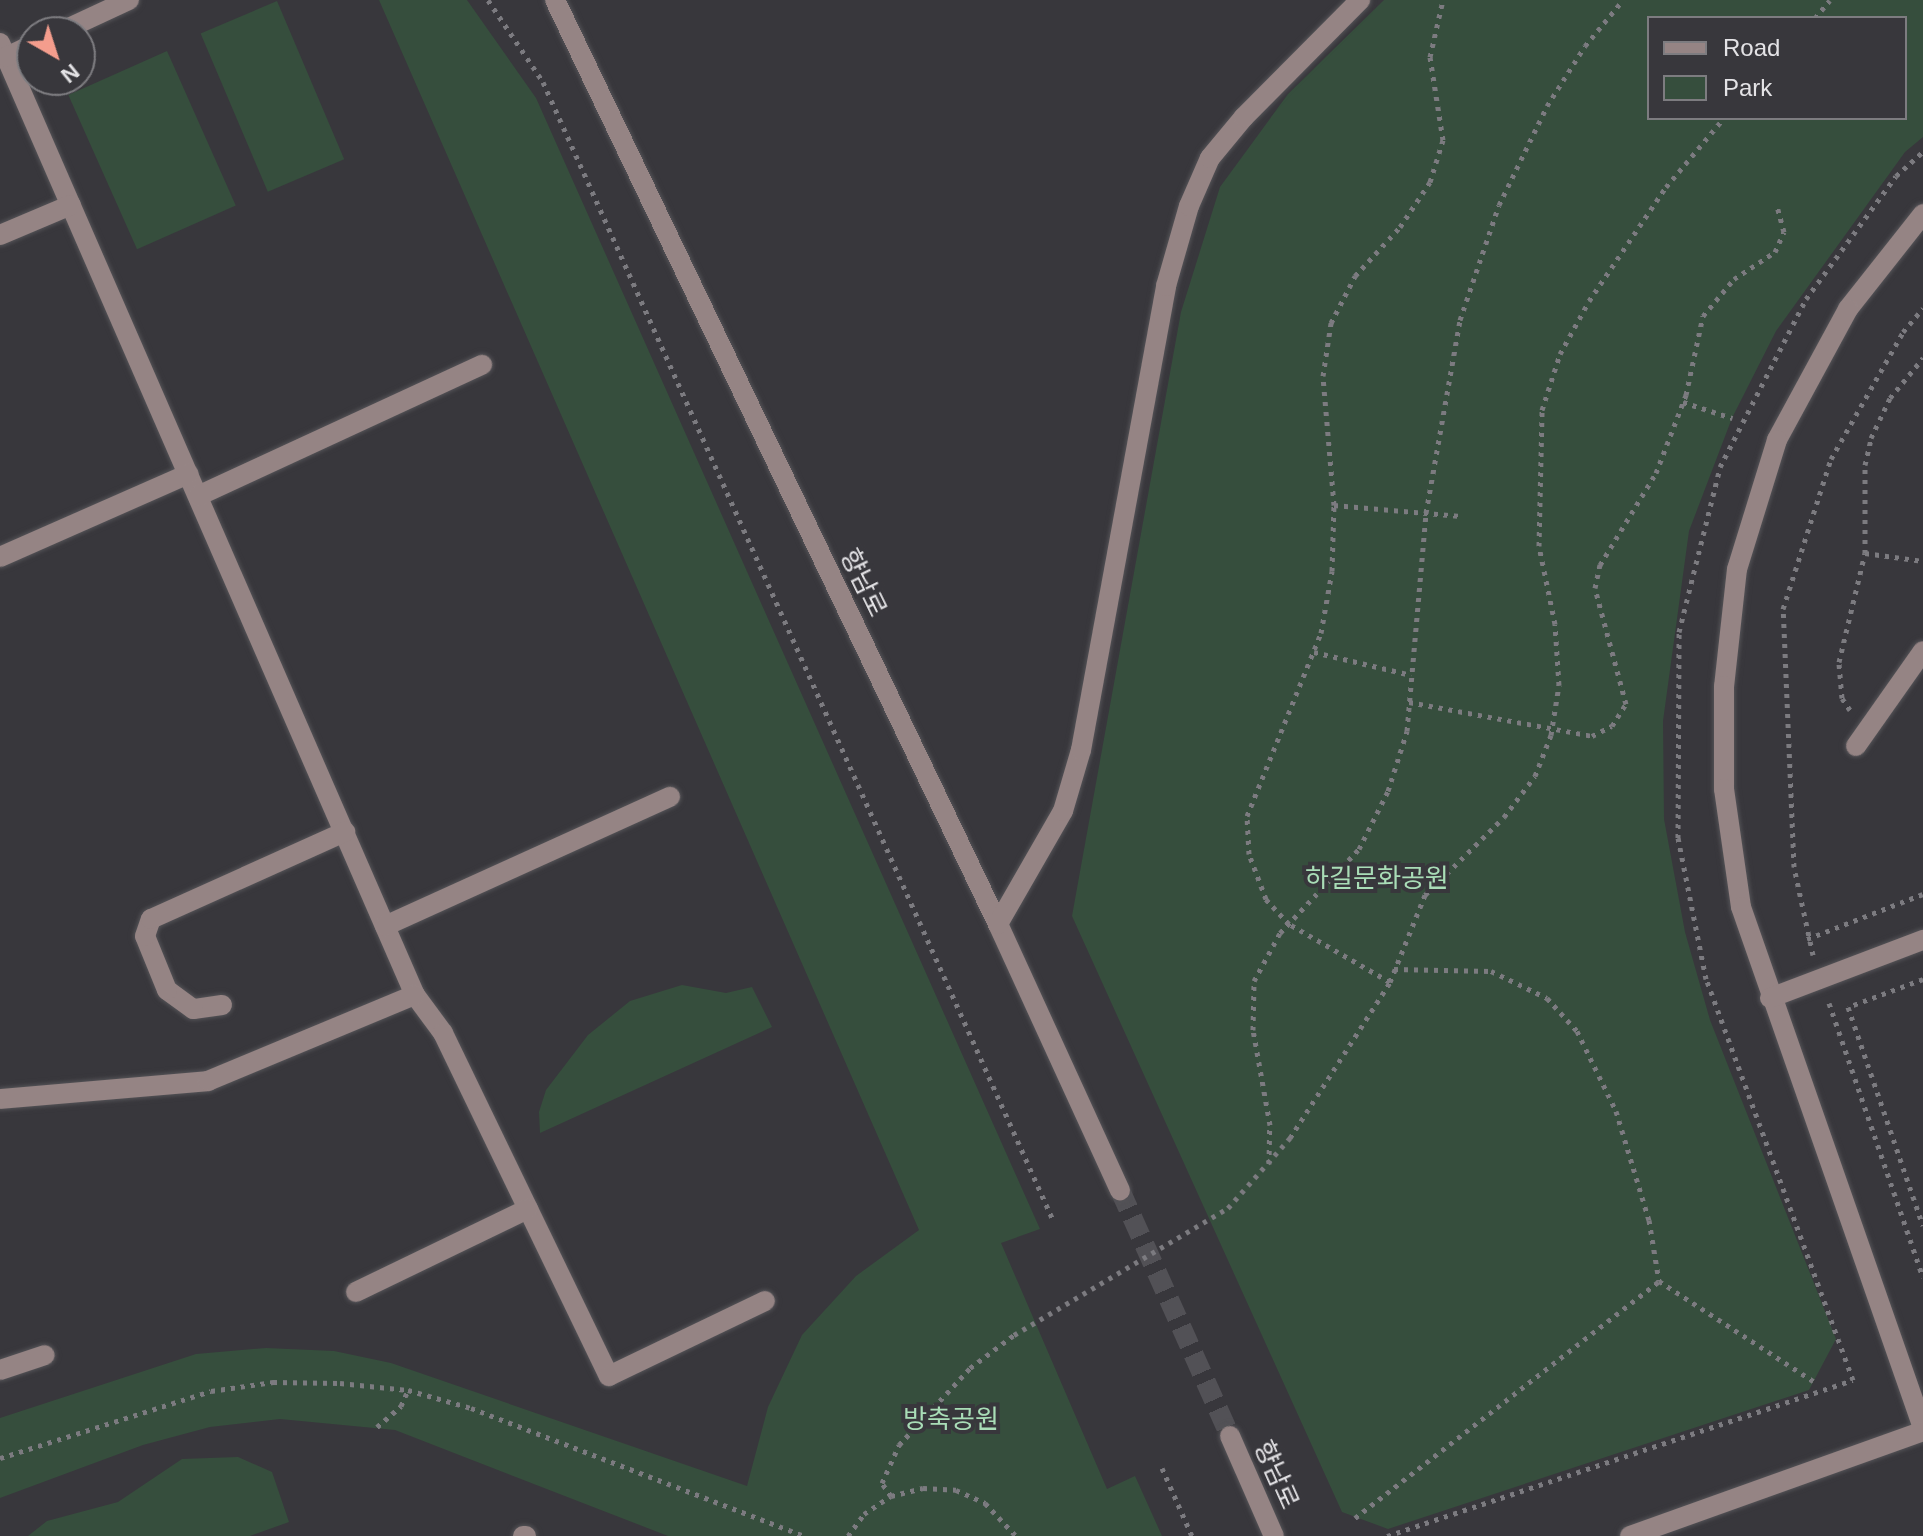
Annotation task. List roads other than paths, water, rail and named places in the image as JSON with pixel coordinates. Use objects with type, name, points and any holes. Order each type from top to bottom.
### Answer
[{"type":"street","points":[[94,16],[129,0]]},
{"type":"street","name":"향남로","points":[[555,0],[998,924],[1120,1190]]},
{"type":"street","points":[[998,924],[1063,811],[1081,750],[1166,286],[1189,206],[1210,158],[1244,117],[1360,0]]},
{"type":"street","points":[[5,63],[71,205],[415,995],[443,1033],[609,1376],[765,1301]]},
{"type":"street","points":[[0,235],[71,205]]},
{"type":"street","points":[[1630,1536],[1923,1429],[1770,998],[1741,907],[1724,789],[1724,686],[1737,569],[1777,440],[1848,309],[1923,214]]},
{"type":"street","points":[[198,496],[482,365]]},
{"type":"street","points":[[0,557],[188,474]]},
{"type":"street","points":[[1860,741],[1923,651]]},
{"type":"street","points":[[385,926],[670,797]]},
{"type":"street","points":[[222,1005],[193,1009],[167,990],[145,936],[151,919],[345,832]]},
{"type":"street","points":[[1770,998],[1923,940]]},
{"type":"street","points":[[0,1099],[208,1081],[415,995]]},
{"type":"street","points":[[356,1292],[528,1209]]},
{"type":"street","points":[[0,1370],[45,1355]]},
{"type":"street","name":"향남로","points":[[1230,1436],[1274,1536]]},
{"type":"tunnel","points":[[1120,1190],[1230,1436]]},
{"type":"park label","name":"하길문화공원","points":[[1377,879]]},
{"type":"park label","name":"방축공원","points":[[951,1420]]}]
